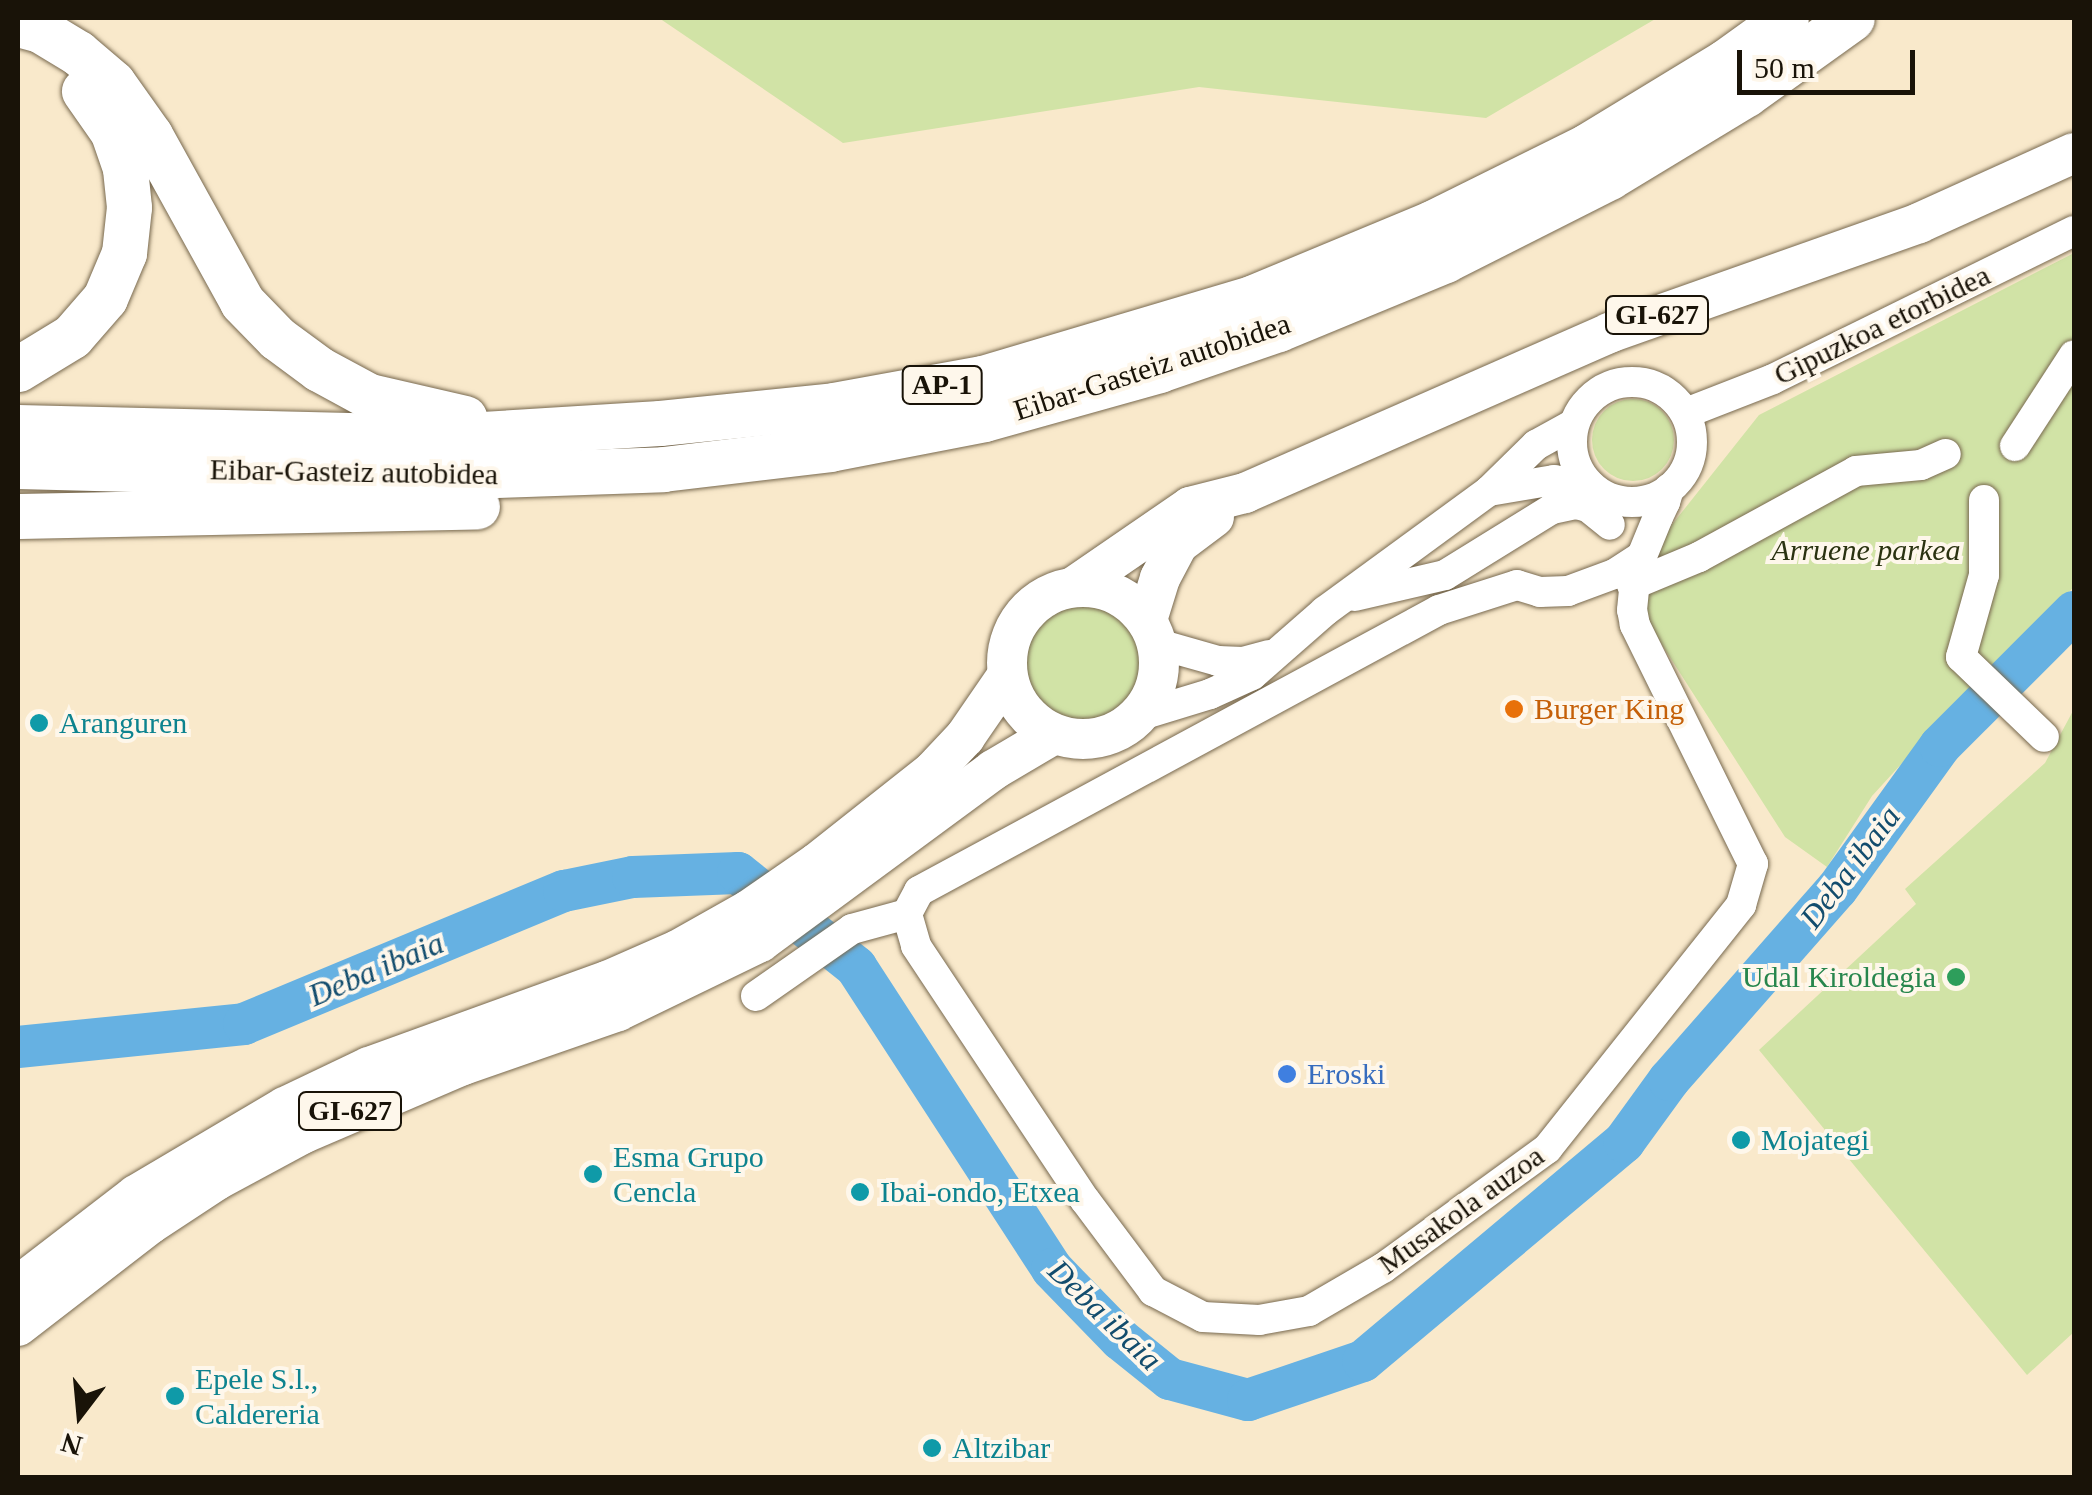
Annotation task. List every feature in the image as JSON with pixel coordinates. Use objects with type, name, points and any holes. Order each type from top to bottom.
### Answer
[{"type":"highway","name":"Eibar-Gasteiz autobidea","points":[[18,427],[432,437],[660,423],[852,402],[983,378],[1237,303],[1432,223],[1587,146],[1726,62],[1786,18]]},
{"type":"highway","name":"Eibar-Gasteiz autobidea","points":[[18,466],[439,477],[663,469],[830,450],[984,420],[1159,370],[1278,330],[1446,260],[1626,167],[1746,94],[1852,18]]},
{"type":"highway","points":[[18,24],[40,30],[78,53],[113,83],[150,135],[242,302],[277,338],[319,369],[369,396],[516,431]]},
{"type":"highway","points":[[18,52],[46,64],[84,91],[112,131],[125,168],[129,207],[124,253],[105,298],[72,336],[18,369]]},
{"type":"highway","points":[[18,516],[360,510],[636,494],[764,478],[888,454],[984,420]]},
{"type":"main road","name":"GI-627","points":[[825,876],[966,738],[1007,676],[1007,650],[1024,613],[1056,590],[1075,586],[1190,507],[1245,493],[1610,333],[1730,287],[1920,223],[2074,153]]},
{"type":"main road","name":"GI-627","points":[[1138,716],[1157,683],[1152,632],[1160,578],[1178,544],[1245,493]]},
{"type":"main road","points":[[1075,586],[1103,589],[1128,600],[1152,632]]},
{"type":"main road","points":[[1007,676],[1016,700],[1032,720],[1054,734],[1099,738],[1120,730],[1138,716]]},
{"type":"main road","name":"GI-627","points":[[18,1326],[150,1224],[217,1180],[383,1096],[618,1012],[825,876],[1054,734]]},
{"type":"main road","name":"GI-627","points":[[18,1286],[136,1195],[285,1106],[370,1066],[588,988],[712,949]]},
{"type":"street","name":"Gipuzkoa etorbidea","points":[[1686,413],[1773,379],[2074,231]]},
{"type":"street","points":[[2014,446],[2074,355]]},
{"type":"street","points":[[763,991],[852,929],[907,914],[920,891],[1439,610],[1517,586],[1529,577],[1580,573],[1596,563],[1607,546],[1601,502],[1572,454],[1574,424],[1586,402],[1618,383],[1655,385],[1686,413],[1693,439],[1690,461],[1669,489],[1637,570]]},
{"type":"street","points":[[1138,716],[1210,694],[1252,676],[1272,654],[1342,599],[1488,491],[1536,445],[1574,424]]},
{"type":"street","points":[[1517,586],[1540,592],[1568,592],[1614,574],[1699,557],[1856,471],[1922,465],[1946,454]]},
{"type":"street","points":[[1488,491],[1554,480],[1601,502]]},
{"type":"street","points":[[1342,599],[1445,575],[1552,509],[1636,502],[1669,489]]},
{"type":"street","points":[[1984,500],[1984,576],[1960,648],[1973,672],[2036,728]]},
{"type":"street","name":"Musakola auzoa","points":[[907,914],[916,946],[1085,1200],[1153,1291],[1203,1317],[1259,1320],[1309,1311],[1383,1268],[1547,1149],[1742,905],[1754,864],[1635,625],[1637,570]]},
{"type":"street","points":[[1152,632],[1218,661],[1243,662],[1272,654]]},
{"type":"green space","points":[[659,18],[1657,18],[1486,118],[1199,87],[843,143]]},
{"type":"green space","name":"Arruene parkea","points":[[2074,253],[2074,587],[1990,667],[1872,796],[1827,867],[1785,837],[1648,623],[1638,601],[1659,541],[1759,415]]},
{"type":"green space","points":[[1633,399],[1649,402],[1662,411],[1671,424],[1671,456],[1662,469],[1649,478],[1633,481],[1617,478],[1604,469],[1595,456],[1592,440],[1595,424],[1604,411],[1617,402]]},
{"type":"green space","points":[[1085,596],[1110,601],[1131,616],[1146,637],[1151,662],[1146,687],[1131,708],[1110,723],[1085,728],[1060,723],[1039,708],[1024,687],[1019,662],[1024,637],[1039,616],[1060,601]]},
{"type":"green space","name":"Udal Kiroldegia","points":[[2074,709],[2074,1332],[2027,1375],[1759,1050],[1916,904],[1905,889],[2045,763]]},
{"type":"waterway","name":"Deba ibaia","points":[[18,1047],[244,1024],[564,891],[633,877],[738,873],[856,967],[1052,1269],[1120,1339],[1170,1379],[1248,1400],[1363,1361],[1624,1142],[1669,1080],[1837,889],[1940,746],[2074,612]]},
{"type":"place","name":"Burger King","points":[[1514,709]]},
{"type":"place","name":"Aranguren","points":[[39,723]]},
{"type":"place","name":"Udal Kiroldegia","points":[[1956,977]]},
{"type":"place","name":"Eroski","points":[[1287,1074]]},
{"type":"place","name":"Mojategi","points":[[1741,1140]]},
{"type":"place","name":"Esma Grupo Cencla","points":[[593,1174]]},
{"type":"place","name":"Ibai-ondo, Etxea","points":[[860,1192]]},
{"type":"place","name":"Epele S.l., Caldereria","points":[[175,1396]]},
{"type":"place","name":"Altzibar","points":[[932,1448]]}]
